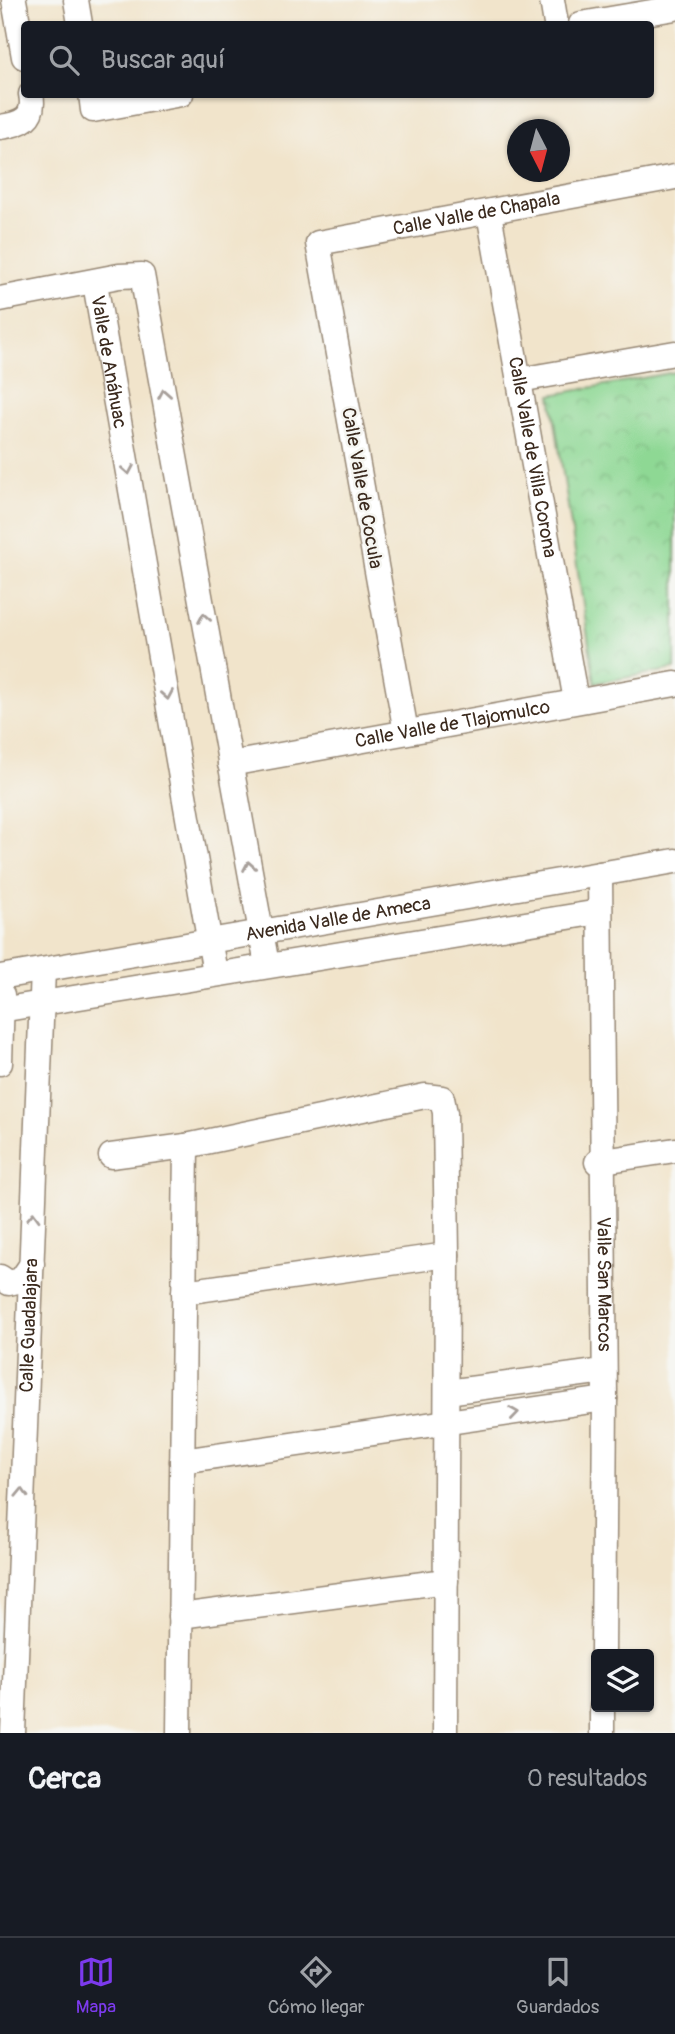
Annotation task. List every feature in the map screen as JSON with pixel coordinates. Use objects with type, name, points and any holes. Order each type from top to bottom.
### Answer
[{"type":"street","points":[[14,0],[21,40]]},
{"type":"street","points":[[76,0],[80,21]]},
{"type":"street","points":[[552,0],[556,21]]},
{"type":"street","points":[[599,21],[675,8]]},
{"type":"street","points":[[0,127],[15,125],[28,117],[33,105],[32,98]]},
{"type":"street","points":[[92,102],[136,98]]},
{"type":"street","name":"Calle Valle de Chapala","points":[[318,243],[675,177]]},
{"type":"street","name":"Calle Valle de Villa Corona","points":[[489,213],[576,701]]},
{"type":"street","name":"Calle Valle de Cocula","points":[[318,243],[406,732]]},
{"type":"street","name":"Valle de Anáhuac","points":[[215,974],[95,283],[119,276],[142,275],[267,965]]},
{"type":"street","points":[[0,299],[95,283]]},
{"type":"street","points":[[519,380],[675,353]]},
{"type":"street","name":"Calle Valle de Tlajomulco","points":[[230,764],[675,684]]},
{"type":"street","name":"Avenida Valle de Ameca","points":[[1,976],[675,861]]},
{"type":"street","name":"Valle San Marcos","points":[[600,874],[600,1162],[605,1399],[603,1649]]},
{"type":"street","points":[[1,1010],[599,912]]},
{"type":"street","name":"Calle Guadalajara","points":[[13,1733],[43,970]]},
{"type":"street","points":[[0,1063],[1,976]]},
{"type":"street","points":[[111,1156],[186,1146],[425,1096],[442,1098],[445,1113],[447,1423],[441,1732]]},
{"type":"street","points":[[179,1733],[186,1146]]},
{"type":"street","points":[[600,1162],[675,1150]]},
{"type":"street","points":[[184,1292],[447,1255]]},
{"type":"street","points":[[0,1278],[9,1283],[21,1280],[32,1264]]},
{"type":"street","points":[[447,1392],[604,1371]]},
{"type":"street","points":[[183,1461],[605,1399]]},
{"type":"street","points":[[180,1616],[446,1581]]},
{"type":"street","points":[[602,1733],[603,1712]]},
{"type":"green space","points":[[675,372],[675,669],[595,683],[551,395]]}]
